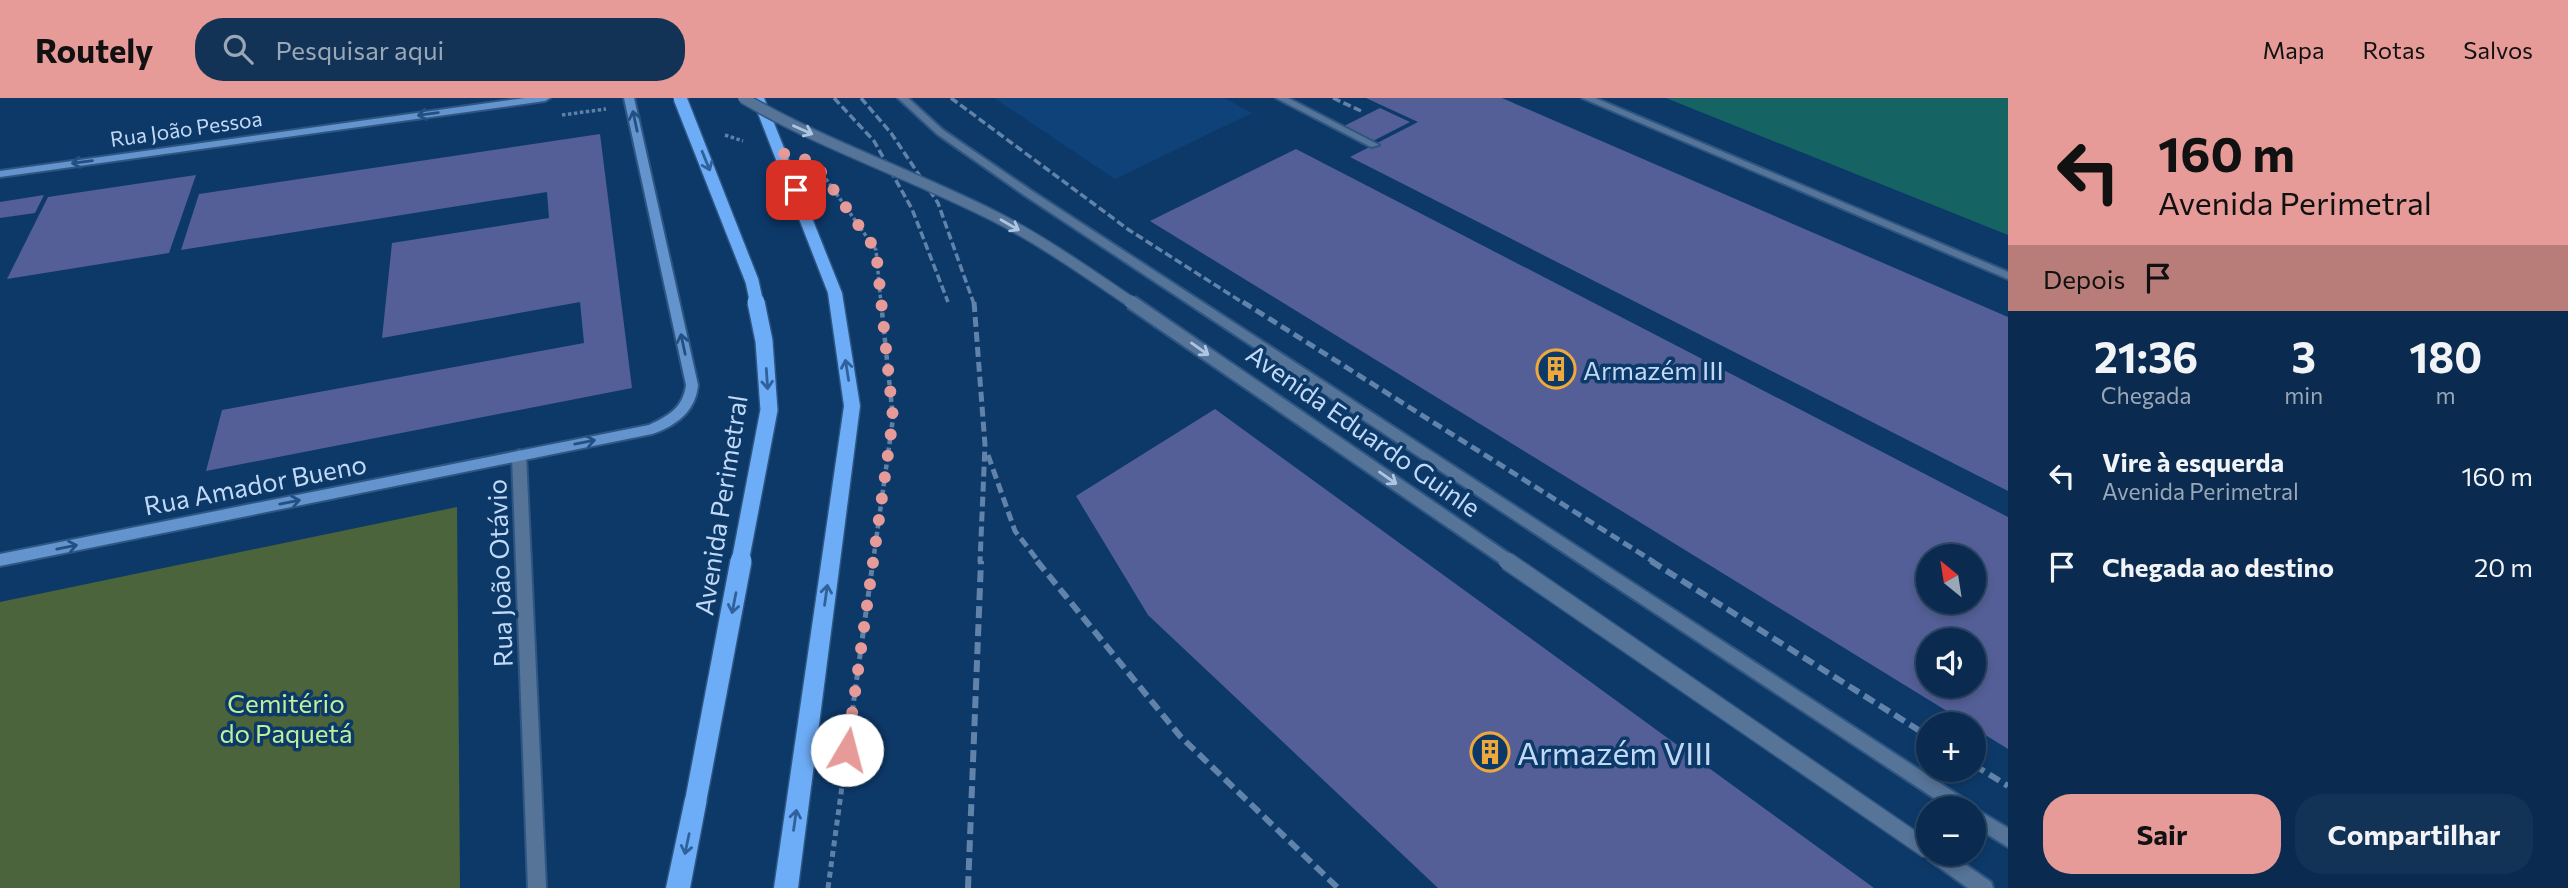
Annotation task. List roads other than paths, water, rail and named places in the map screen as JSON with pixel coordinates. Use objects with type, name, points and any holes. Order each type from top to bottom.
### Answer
[{"type":"main road","name":"Avenida Perimetral","points":[[678,888],[769,410],[764,341],[752,281],[680,98]]},
{"type":"main road","points":[[758,98],[835,293],[852,406],[786,888]]},
{"type":"street","name":"Rua João Pessoa","points":[[0,174],[545,98]]},
{"type":"street","name":"Avenida Eduardo Guinle","points":[[743,98],[784,122],[994,216],[1070,260],[1916,842]]},
{"type":"street","points":[[903,98],[940,132],[1028,193],[1945,796]]},
{"type":"street","points":[[1281,98],[1374,145]]},
{"type":"street","points":[[1587,98],[2008,276]]},
{"type":"street","name":"Rua João Otávio","points":[[537,888],[519,455],[652,429],[685,409],[692,396],[630,102]]},
{"type":"street","name":"Rua Amador Bueno","points":[[0,560],[519,455]]},
{"type":"street","points":[[1986,824],[2008,838]]},
{"type":"street","points":[[1952,866],[1984,888]]},
{"type":"railway","points":[[834,98],[874,141],[912,209],[948,302]]},
{"type":"railway","points":[[861,98],[891,133],[938,203],[974,304]]},
{"type":"railway","points":[[951,98],[1129,230],[1245,304]]},
{"type":"railway","points":[[1333,98],[1361,111]]},
{"type":"railway","points":[[974,302],[985,445],[980,562]]},
{"type":"railway","points":[[1243,302],[1654,562]]},
{"type":"railway","points":[[988,455],[1015,531],[1039,562]]},
{"type":"railway","points":[[968,888],[981,561]]},
{"type":"railway","points":[[1037,561],[1180,736],[1338,888]]},
{"type":"railway","points":[[1651,561],[1916,728]]},
{"type":"railway","points":[[1986,772],[2008,786]]},
{"type":"place","name":"Armazém III","points":[[1556,369]]},
{"type":"place","name":"Armazém VIII","points":[[1490,752]]},
{"type":"park label","name":"Cemitério do Paquetá","points":[[286,717]]}]
